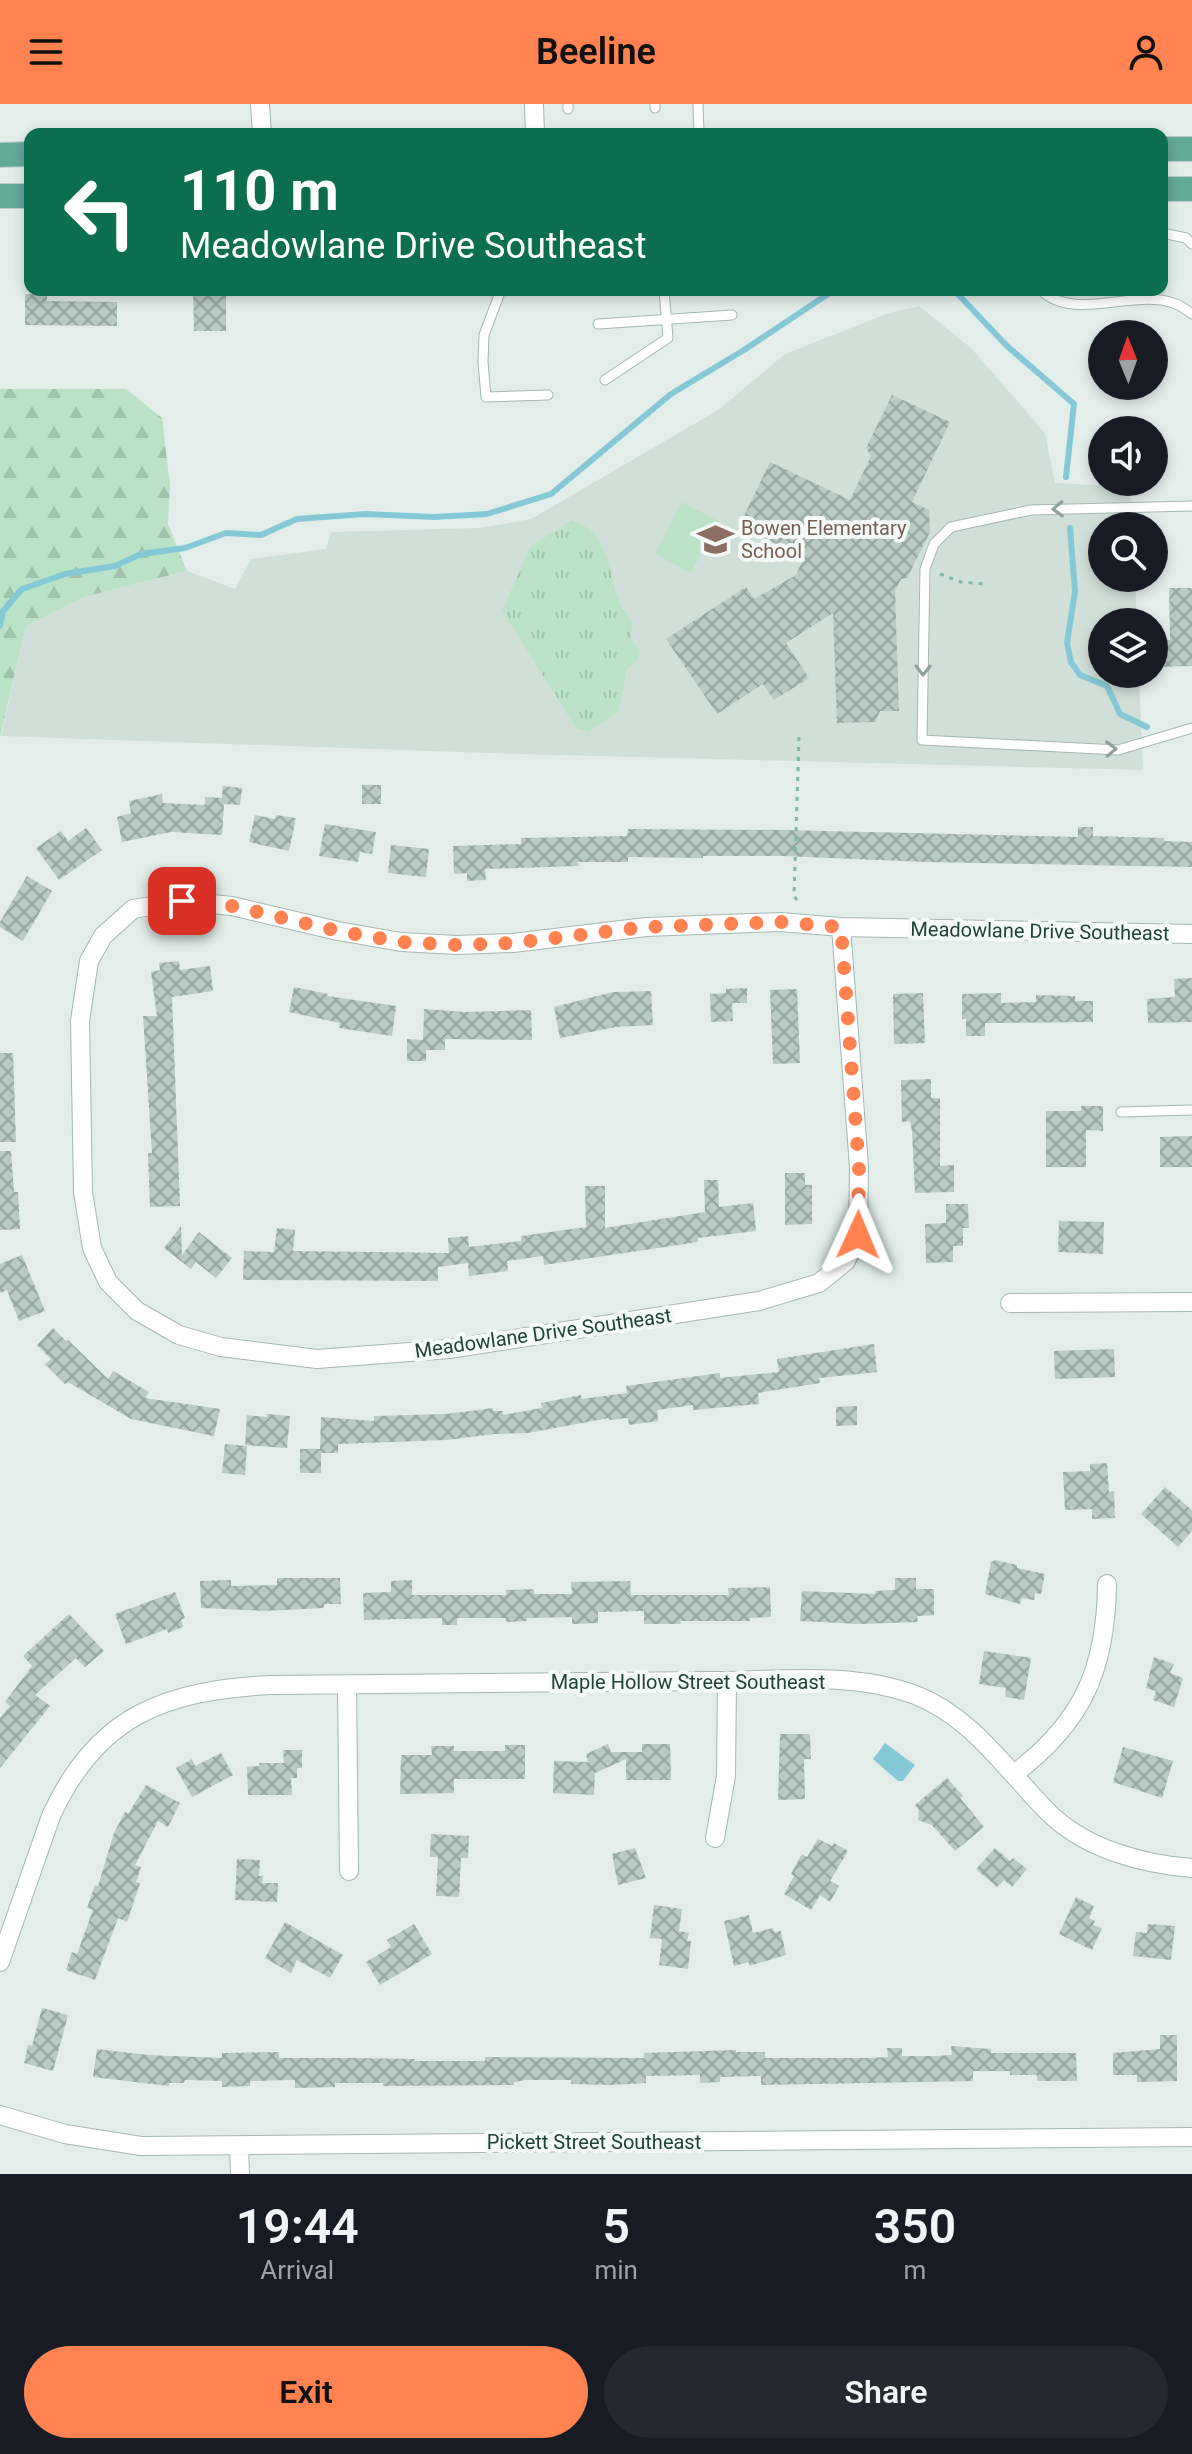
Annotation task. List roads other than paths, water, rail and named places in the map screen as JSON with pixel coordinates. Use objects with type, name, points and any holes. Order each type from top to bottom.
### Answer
[{"type":"main road","points":[[1168,149],[1192,149]]},
{"type":"main road","points":[[0,155],[24,154]]},
{"type":"main road","points":[[1168,189],[1192,189]]},
{"type":"main road","points":[[0,196],[24,196]]},
{"type":"street","points":[[260,104],[262,128]]},
{"type":"street","points":[[534,104],[535,128]]},
{"type":"street","name":"Meadowlane Drive Southeast","points":[[841,927],[859,1167],[858,1235],[846,1261],[819,1283],[759,1301],[449,1349],[317,1359],[221,1347],[179,1335],[137,1311],[108,1282],[92,1248],[83,1192],[80,1021],[89,961],[103,936],[133,909],[182,901],[232,906],[401,942],[457,945],[513,943],[646,927],[780,922],[841,927],[1192,934]]},
{"type":"street","points":[[1010,1303],[1192,1302]]},
{"type":"street","points":[[1014,1774],[1062,1732],[1086,1693],[1107,1625],[1107,1584]]},
{"type":"street","name":"Maple Hollow Street Southeast","points":[[0,1962],[58,1800],[91,1752],[129,1720],[153,1707],[179,1697],[221,1688],[804,1679],[869,1682],[916,1695],[958,1719],[999,1755],[1047,1812],[1085,1838],[1131,1858],[1192,1868]]},
{"type":"street","points":[[715,1838],[726,1776],[727,1681]]},
{"type":"street","points":[[347,1685],[349,1871]]},
{"type":"street","name":"Pickett Street Southeast","points":[[0,2115],[65,2134],[141,2146],[1192,2137]]},
{"type":"street","points":[[239,2146],[240,2174]]},
{"type":"lane","points":[[698,104],[699,128]]},
{"type":"lane","points":[[1168,234],[1186,238],[1192,244]]},
{"type":"lane","points":[[499,296],[484,335],[486,397],[548,395]]},
{"type":"lane","points":[[605,380],[668,338],[665,296]]},
{"type":"lane","points":[[1050,296],[1062,304],[1154,300],[1174,303],[1192,314]]},
{"type":"lane","points":[[598,324],[732,315]]},
{"type":"lane","points":[[1192,506],[1031,510],[951,527],[934,544],[925,569],[922,740],[1118,750],[1192,728]]},
{"type":"lane","points":[[1121,1112],[1192,1110]]},
{"type":"water","points":[[885,1743],[915,1765],[903,1781],[898,1781],[873,1759]]},
{"type":"waterway","points":[[0,626],[3,611],[22,589],[65,574],[115,566],[141,554],[185,548],[226,533],[261,535],[297,519],[365,514],[434,517],[487,514],[551,494],[671,394],[825,296]]},
{"type":"waterway","points":[[960,296],[1007,346],[1074,404],[1066,477]]},
{"type":"waterway","points":[[1070,528],[1075,591],[1067,643],[1071,662],[1080,675],[1107,686],[1120,714],[1147,727]]},
{"type":"place","name":"Bowen Elementary School","points":[[715,540]]}]
